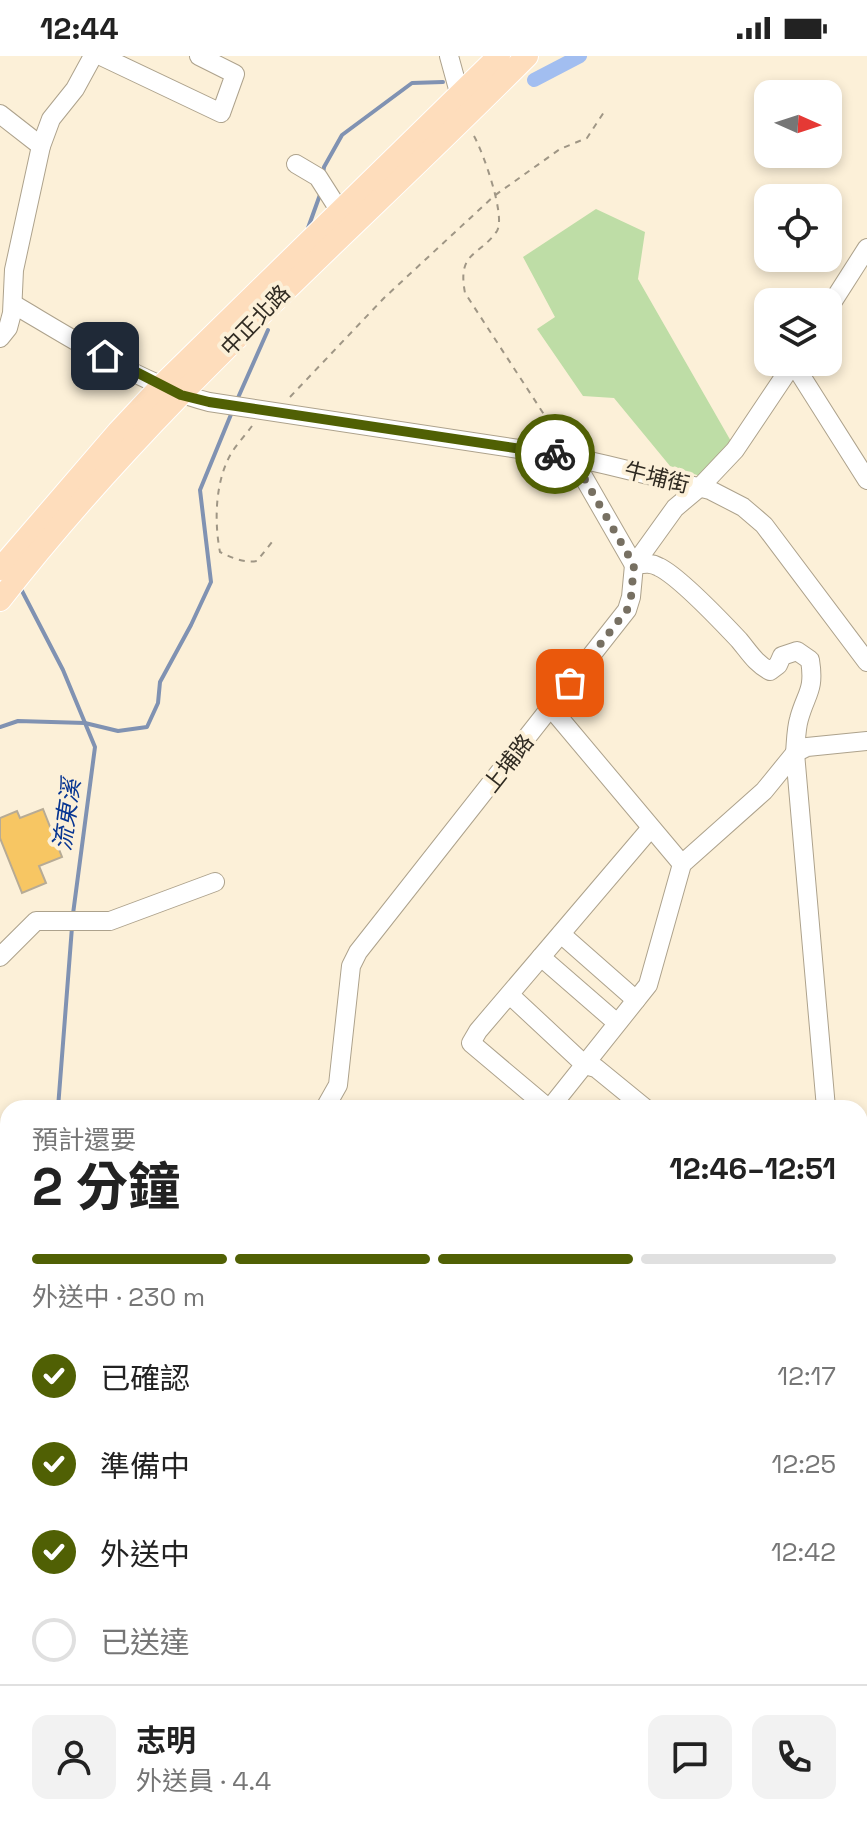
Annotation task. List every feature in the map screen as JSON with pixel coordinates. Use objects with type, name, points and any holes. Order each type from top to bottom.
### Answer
[{"type":"main road","name":"中正北路","points":[[172,390],[299,275],[463,106],[499,56]]},
{"type":"main road","name":"中正北路","points":[[0,569],[29,548],[172,390],[341,213],[463,106],[527,56]]},
{"type":"main road","name":"中正北路","points":[[0,600],[29,548]]},
{"type":"street","points":[[0,338],[8,328],[13,304],[14,270],[41,146],[51,119],[75,89],[93,56]]},
{"type":"street","points":[[101,56],[221,113],[235,74],[199,56]]},
{"type":"street","points":[[445,58],[463,106]]},
{"type":"street","points":[[0,114],[41,146]]},
{"type":"street","points":[[296,164],[318,177],[341,213]]},
{"type":"street","points":[[841,288],[867,248]]},
{"type":"street","name":"牛埔街","points":[[13,304],[77,342],[172,390],[234,405],[572,457],[700,487],[733,501],[764,525],[867,662]]},
{"type":"street","name":"上埔路","points":[[330,1100],[338,1085],[351,966],[358,952],[627,610],[634,565],[675,508],[735,450],[785,376]]},
{"type":"street","points":[[802,376],[867,480]]},
{"type":"street","points":[[572,457],[634,565],[648,563],[661,567],[698,599],[760,666],[770,671],[778,665],[782,656],[797,651],[810,660],[812,677],[808,701],[799,719],[795,753],[825,1100]]},
{"type":"street","points":[[551,708],[682,864]]},
{"type":"street","points":[[556,1100],[648,985],[682,864],[764,791],[795,753],[807,747],[867,741]]},
{"type":"street","points":[[539,1100],[471,1043],[650,829]]},
{"type":"street","points":[[0,957],[36,921],[110,921],[215,882]]},
{"type":"street","points":[[561,934],[636,1000]]},
{"type":"street","points":[[541,957],[617,1023]]},
{"type":"street","points":[[510,995],[585,1065],[596,1068],[635,1100]]},
{"type":"path","points":[[463,106],[484,155],[500,219],[498,230],[470,255],[463,280],[465,293],[572,457]]},
{"type":"path","points":[[272,542],[257,561],[234,559],[220,552],[216,531],[220,480],[232,452],[273,410],[283,404],[384,298],[494,196],[560,149],[587,138],[606,109]]},
{"type":"green space","points":[[596,209],[645,232],[638,279],[732,443],[703,477],[670,466],[614,398],[583,396],[537,329],[555,317],[523,257]]},
{"type":"building","points":[[43,809],[62,857],[39,866],[46,883],[22,893],[0,838],[0,818],[17,811],[20,818]]},
{"type":"waterway","points":[[534,80],[580,56]]},
{"type":"waterway","points":[[323,175],[324,167],[342,135],[412,83],[443,82]]},
{"type":"waterway","points":[[308,228],[321,192]]},
{"type":"waterway","points":[[237,400],[268,330]]},
{"type":"waterway","points":[[0,727],[18,721],[85,723],[118,731],[147,727],[158,703],[160,682],[211,582],[200,490],[232,412]]},
{"type":"waterway","name":"流東溪","points":[[21,589],[63,670],[95,747],[73,914]]},
{"type":"waterway","name":"流東溪","points":[[59,1100],[72,927]]},
{"type":"way so far","points":[[555,454],[572,457],[634,565],[627,610],[570,683]]},
{"type":"route","points":[[105,356],[181,395],[209,402],[555,454]]}]
